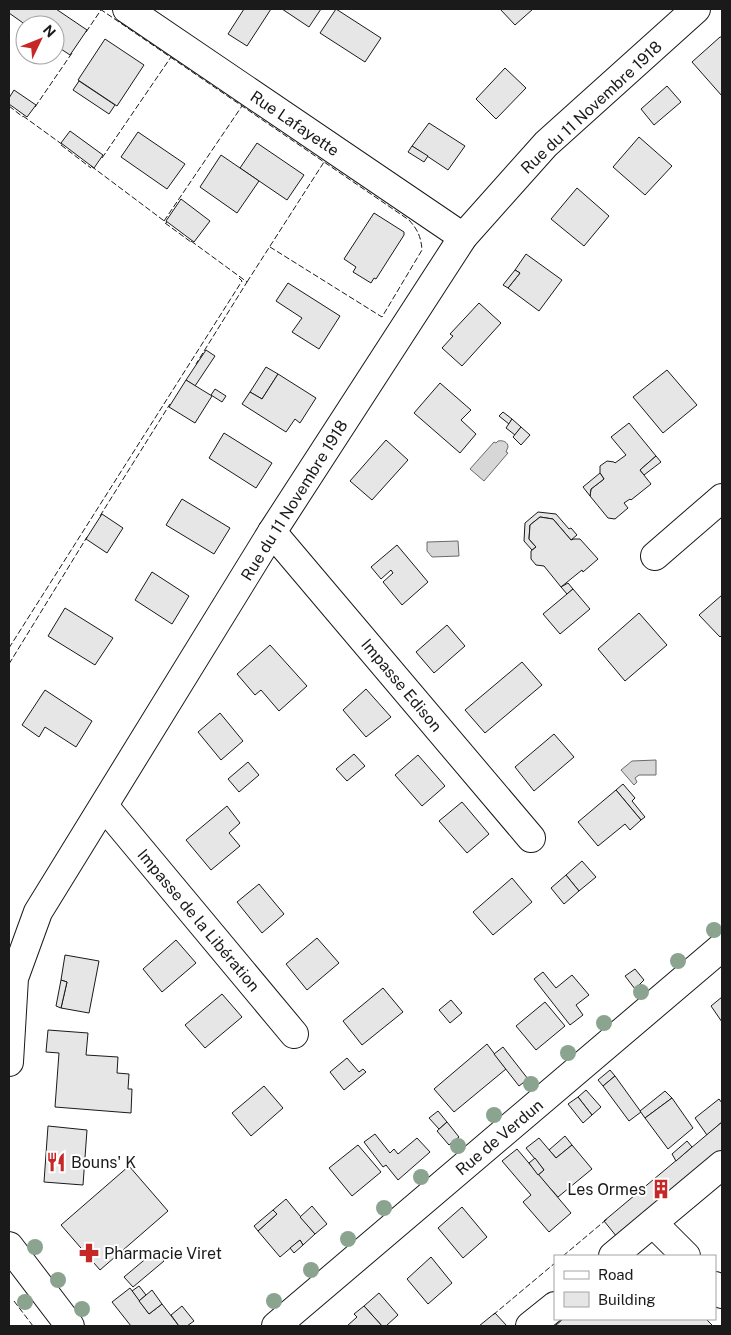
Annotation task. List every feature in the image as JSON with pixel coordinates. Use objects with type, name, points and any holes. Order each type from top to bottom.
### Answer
[{"type":"street","name":"Rue Lafayette","points":[[127,9],[463,237]]},
{"type":"street","name":"Rue du 11 Novembre 1918","points":[[9,1062],[14,978],[38,912],[272,532],[463,237],[546,144],[696,9]]},
{"type":"street","points":[[655,556],[722,498]]},
{"type":"street","name":"Impasse Edison","points":[[272,532],[531,838]]},
{"type":"street","name":"Impasse de la Libération","points":[[104,806],[294,1034]]},
{"type":"street","name":"Rue de Verdun","points":[[276,1326],[722,947]]},
{"type":"street","points":[[615,1255],[722,1165]]},
{"type":"street","points":[[653,1223],[685,1255]]},
{"type":"street","points":[[9,1246],[70,1326]]},
{"type":"street","points":[[530,1326],[554,1307]]},
{"type":"shaded area","points":[[503,441],[507,444],[506,452],[508,453],[484,481],[470,469],[494,442]]},
{"type":"shaded area","points":[[458,541],[459,556],[432,557],[427,551],[427,542]]},
{"type":"shaded area","points":[[656,760],[656,775],[639,775],[635,778],[637,782],[634,785],[621,770],[632,761]]},
{"type":"building","points":[[9,9],[56,9],[65,15],[15,15],[15,17],[9,13]]},
{"type":"building","points":[[244,9],[271,9],[247,46],[228,34]]},
{"type":"building","points":[[282,9],[321,9],[309,27]]},
{"type":"building","points":[[336,9],[381,38],[365,62],[320,33]]},
{"type":"building","points":[[500,9],[533,9],[515,25]]},
{"type":"building","points":[[65,15],[87,30],[70,55],[65,52]]},
{"type":"building","points":[[722,37],[722,96],[692,62]]},
{"type":"building","points":[[105,39],[144,65],[117,106],[78,80]]},
{"type":"building","points":[[505,68],[526,88],[496,119],[476,99]]},
{"type":"building","points":[[79,81],[115,105],[109,114],[73,90]]},
{"type":"building","points":[[667,86],[681,102],[654,125],[641,109]]},
{"type":"building","points":[[14,90],[36,105],[27,117],[9,104],[9,98]]},
{"type":"building","points":[[429,123],[465,146],[448,170],[412,146]]},
{"type":"building","points":[[70,131],[103,155],[94,168],[61,143]]},
{"type":"building","points":[[138,132],[185,164],[167,189],[121,157]]},
{"type":"building","points":[[639,137],[672,166],[645,195],[613,167]]},
{"type":"building","points":[[257,143],[304,175],[287,200],[240,168]]},
{"type":"building","points":[[412,146],[428,156],[424,162],[408,152]]},
{"type":"building","points":[[221,155],[259,181],[237,213],[200,187]]},
{"type":"building","points":[[577,188],[609,216],[584,246],[551,219]]},
{"type":"building","points":[[181,199],[210,221],[194,242],[166,221]]},
{"type":"building","points":[[374,213],[404,232],[404,235],[376,279],[374,278],[371,283],[353,272],[356,267],[344,259]]},
{"type":"building","points":[[526,254],[562,280],[539,311],[508,288],[520,273],[515,270]]},
{"type":"building","points":[[515,270],[520,273],[508,288],[503,285]]},
{"type":"building","points":[[288,283],[340,316],[319,349],[292,332],[302,318],[276,301]]},
{"type":"building","points":[[479,303],[501,323],[462,366],[442,348],[453,336],[450,334]]},
{"type":"building","points":[[206,350],[215,356],[195,386],[186,380]]},
{"type":"building","points":[[266,367],[278,374],[262,399],[250,392]]},
{"type":"building","points":[[667,370],[697,405],[663,433],[633,397]]},
{"type":"building","points":[[278,374],[316,398],[300,423],[295,419],[286,432],[242,404],[250,392],[262,399]]},
{"type":"building","points":[[186,380],[212,396],[195,423],[169,407]]},
{"type":"building","points":[[440,383],[471,410],[461,420],[476,434],[460,453],[414,413]]},
{"type":"building","points":[[215,389],[226,396],[222,402],[211,395]]},
{"type":"building","points":[[503,412],[512,419],[509,424],[499,416]]},
{"type":"building","points":[[512,419],[521,427],[515,435],[506,428]]},
{"type":"building","points":[[629,423],[656,456],[640,470],[651,484],[631,500],[624,503],[628,508],[615,519],[608,518],[590,496],[591,489],[604,479],[600,473],[600,466],[607,461],[615,463],[626,455],[611,437]]},
{"type":"building","points":[[521,427],[530,435],[521,445],[513,437]]},
{"type":"building","points":[[224,433],[272,463],[256,488],[209,458]]},
{"type":"building","points":[[386,440],[408,460],[372,500],[350,481]]},
{"type":"building","points":[[656,456],[661,462],[644,475],[640,470]]},
{"type":"building","points":[[600,473],[604,479],[591,489],[590,496],[583,487]]},
{"type":"building","points":[[182,499],[230,528],[214,554],[166,525]]},
{"type":"building","points":[[538,512],[556,514],[577,535],[571,540],[553,519],[540,517],[530,525],[529,539],[536,547],[532,550],[524,541],[525,523]]},
{"type":"building","points":[[102,514],[123,528],[107,553],[86,539]]},
{"type":"building","points":[[540,517],[553,519],[571,540],[580,539],[598,559],[561,587],[544,566],[536,565],[531,559],[531,551],[536,547],[529,539],[530,525]]},
{"type":"building","points":[[397,545],[428,582],[402,605],[383,582],[393,573],[391,570],[381,579],[371,567]]},
{"type":"building","points":[[152,572],[189,596],[172,624],[135,600]]},
{"type":"building","points":[[568,583],[573,589],[567,594],[561,587]]},
{"type":"building","points":[[573,589],[590,609],[560,634],[543,614]]},
{"type":"building","points":[[722,595],[722,635],[720,637],[699,615]]},
{"type":"building","points":[[65,608],[113,638],[95,665],[48,636]]},
{"type":"building","points":[[639,613],[667,645],[625,681],[598,649]]},
{"type":"building","points":[[447,625],[465,646],[434,673],[416,652]]},
{"type":"building","points":[[270,645],[307,686],[279,711],[261,690],[255,695],[237,674]]},
{"type":"building","points":[[522,662],[542,685],[485,733],[465,710]]},
{"type":"building","points":[[366,689],[391,717],[366,737],[343,710]]},
{"type":"building","points":[[45,690],[92,721],[76,747],[45,727],[39,737],[22,725]]},
{"type":"building","points":[[220,713],[243,741],[221,760],[198,732]]},
{"type":"building","points":[[554,734],[574,757],[534,791],[515,767]]},
{"type":"building","points":[[354,754],[365,766],[347,781],[336,769]]},
{"type":"building","points":[[418,755],[445,786],[422,806],[395,775]]},
{"type":"building","points":[[248,762],[259,775],[239,792],[228,779]]},
{"type":"building","points":[[623,784],[635,798],[632,801],[645,817],[641,820],[616,790]]},
{"type":"building","points":[[616,790],[641,820],[630,830],[625,824],[598,846],[578,822]]},
{"type":"building","points":[[462,802],[489,834],[467,853],[439,821]]},
{"type":"building","points":[[227,806],[240,823],[229,833],[240,846],[211,870],[186,840]]},
{"type":"building","points":[[582,861],[596,877],[579,891],[566,875]]},
{"type":"building","points":[[566,875],[579,891],[564,904],[551,888]]},
{"type":"building","points":[[512,878],[532,902],[493,935],[473,912]]},
{"type":"building","points":[[259,884],[284,914],[262,933],[237,902]]},
{"type":"building","points":[[317,938],[339,963],[307,990],[286,964]]},
{"type":"building","points":[[176,940],[196,963],[162,992],[143,969]]},
{"type":"building","points":[[65,955],[99,961],[89,1013],[61,1008],[67,982],[61,980]]},
{"type":"building","points":[[635,969],[644,980],[635,989],[625,976]]},
{"type":"building","points":[[543,972],[556,988],[572,975],[589,995],[576,1005],[583,1015],[570,1025],[534,979]]},
{"type":"building","points":[[61,980],[67,982],[61,1008],[56,1006]]},
{"type":"building","points":[[383,988],[403,1012],[362,1045],[343,1021]]},
{"type":"building","points":[[222,994],[242,1017],[205,1048],[185,1025]]},
{"type":"building","points":[[722,997],[722,1022],[711,1006]]},
{"type":"building","points":[[451,1000],[462,1013],[450,1023],[439,1010]]},
{"type":"building","points":[[545,1002],[565,1026],[536,1050],[516,1026]]},
{"type":"building","points":[[48,1030],[88,1033],[86,1055],[118,1057],[117,1073],[129,1074],[128,1089],[132,1089],[131,1113],[55,1107],[59,1053],[46,1052]]},
{"type":"building","points":[[487,1044],[506,1069],[454,1112],[434,1089]]},
{"type":"building","points":[[503,1047],[528,1079],[519,1086],[494,1054]]},
{"type":"building","points":[[347,1058],[359,1072],[363,1069],[366,1072],[344,1090],[330,1072]]},
{"type":"building","points":[[610,1070],[615,1076],[603,1086],[598,1080]]},
{"type":"building","points":[[615,1076],[641,1112],[629,1121],[603,1086]]},
{"type":"building","points":[[264,1086],[283,1108],[251,1136],[232,1113]]},
{"type":"building","points":[[586,1090],[601,1107],[592,1115],[578,1097]]},
{"type":"building","points":[[665,1091],[672,1098],[645,1118],[640,1111]]},
{"type":"building","points":[[578,1097],[592,1115],[583,1123],[568,1104]]},
{"type":"building","points":[[672,1098],[693,1128],[668,1149],[645,1118]]},
{"type":"building","points":[[719,1099],[722,1103],[722,1122],[707,1135],[695,1118]]},
{"type":"building","points":[[438,1111],[447,1122],[439,1129],[429,1118]]},
{"type":"building","points":[[447,1122],[459,1137],[449,1145],[437,1131]]},
{"type":"building","name":"Les Ormes","points":[[722,1122],[722,1153],[617,1237],[604,1221]]},
{"type":"building","points":[[48,1126],[87,1130],[83,1185],[44,1182]]},
{"type":"building","points":[[375,1134],[390,1153],[394,1149],[398,1154],[417,1138],[430,1152],[398,1180],[386,1165],[383,1167],[364,1142]]},
{"type":"building","points":[[565,1136],[572,1145],[556,1158],[549,1150]]},
{"type":"building","points":[[539,1138],[556,1158],[572,1145],[592,1169],[558,1197],[538,1175],[544,1170],[526,1148]]},
{"type":"building","points":[[687,1141],[692,1147],[676,1161],[672,1154]]},
{"type":"building","points":[[358,1145],[381,1172],[352,1196],[329,1168]]},
{"type":"building","points":[[517,1149],[571,1213],[549,1232],[523,1202],[531,1195],[502,1161]]},
{"type":"building","points":[[535,1158],[544,1170],[538,1175],[529,1163]]},
{"type":"building","points":[[129,1166],[168,1211],[100,1270],[61,1225]]},
{"type":"building","points":[[286,1199],[315,1234],[303,1245],[300,1240],[280,1257],[258,1231],[277,1214],[273,1210]]},
{"type":"building","points":[[312,1206],[327,1224],[315,1234],[300,1217]]},
{"type":"building","points":[[462,1207],[487,1237],[463,1258],[438,1228]]},
{"type":"building","points":[[273,1210],[277,1214],[258,1231],[254,1226]]},
{"type":"building","points":[[300,1240],[303,1245],[294,1253],[290,1248]]},
{"type":"building","points":[[155,1251],[164,1261],[133,1287],[124,1277]]},
{"type":"building","points":[[431,1257],[452,1283],[428,1304],[407,1279]]},
{"type":"building","points":[[139,1286],[146,1295],[139,1301],[132,1291]]},
{"type":"building","points":[[130,1288],[149,1314],[162,1304],[179,1326],[131,1326],[112,1302]]},
{"type":"building","points":[[152,1290],[162,1304],[149,1314],[139,1301]]},
{"type":"building","points":[[379,1293],[398,1315],[386,1326],[382,1326],[364,1306]]},
{"type":"building","points":[[182,1306],[194,1321],[187,1326],[179,1326],[171,1315]]},
{"type":"building","points":[[364,1306],[382,1326],[347,1326],[357,1317],[354,1314]]},
{"type":"building","points":[[495,1313],[507,1326],[479,1326]]},
{"type":"building","points":[[562,1320],[707,1320],[713,1326],[555,1326]]},
{"type":"fence","points":[[100,9],[409,220],[415,227],[421,241],[422,250],[382,317],[270,247]]},
{"type":"fence","points":[[86,32],[101,10]]},
{"type":"fence","points":[[35,107],[72,53]]},
{"type":"fence","points":[[102,158],[171,57]]},
{"type":"fence","points":[[9,106],[23,117]]},
{"type":"fence","points":[[164,221],[242,106]]},
{"type":"fence","points":[[23,116],[63,145]]},
{"type":"fence","points":[[61,145],[91,168]]},
{"type":"fence","points":[[247,282],[324,162]]},
{"type":"fence","points":[[91,166],[167,223]]},
{"type":"fence","points":[[165,223],[191,242]]},
{"type":"fence","points":[[191,241],[247,282],[196,364]]},
{"type":"fence","points":[[9,648],[242,281],[239,278]]},
{"type":"fence","points":[[100,516],[170,404]]},
{"type":"fence","points":[[9,664],[87,537]]},
{"type":"fence","points":[[564,1255],[607,1219]]},
{"type":"fence","points":[[493,1315],[554,1264]]},
{"type":"fence","points":[[14,1301],[33,1326]]},
{"type":"place","name":"Bouns' K","points":[[56,1162]]},
{"type":"place","name":"Les Ormes","points":[[661,1189]]},
{"type":"place","name":"Pharmacie Viret","points":[[89,1253]]}]
